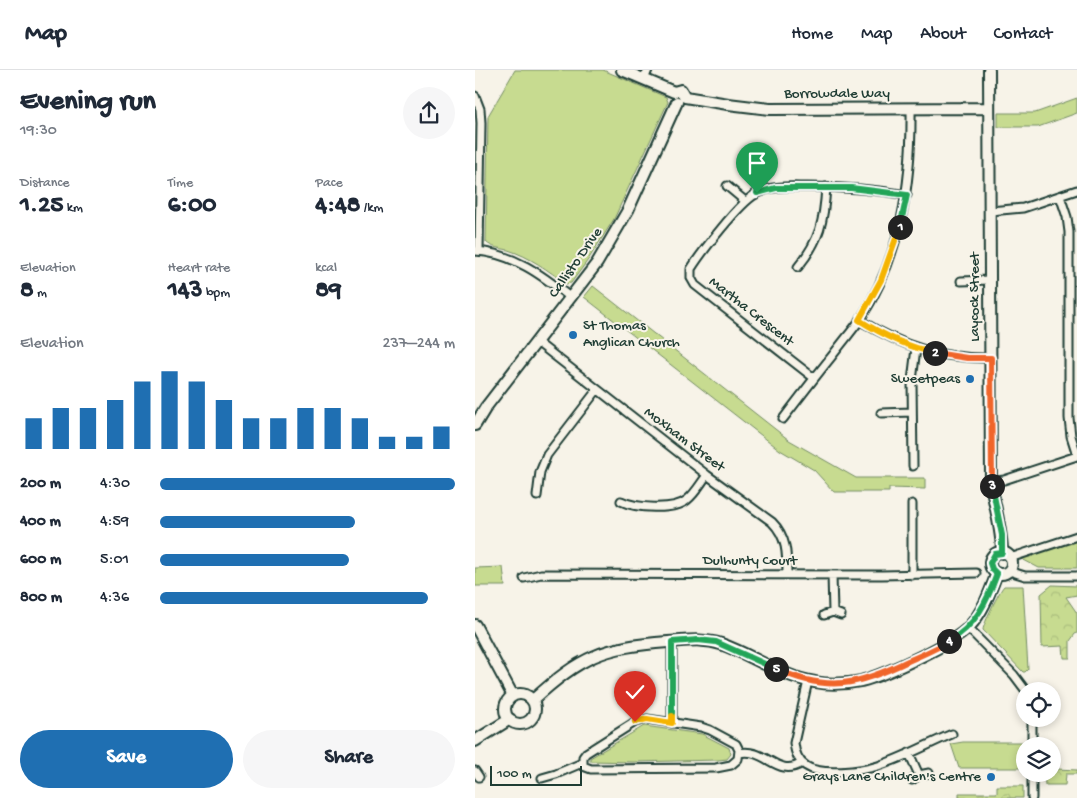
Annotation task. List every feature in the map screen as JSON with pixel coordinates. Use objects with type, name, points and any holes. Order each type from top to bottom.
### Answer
[{"type":"street","name":"Borrowdale Way","points":[[622,70],[679,97],[769,109],[989,108]]},
{"type":"street","points":[[644,80],[648,70]]},
{"type":"street","name":"Laycock Street","points":[[989,70],[991,482],[1006,555]]},
{"type":"street","points":[[475,96],[480,115],[477,170],[477,251],[524,264],[571,298]]},
{"type":"street","name":"Callisto Drive","points":[[475,425],[486,407],[597,263],[618,229],[679,97]]},
{"type":"street","points":[[783,419],[859,320],[879,285],[899,230],[907,195],[911,148],[911,108]]},
{"type":"street","points":[[727,186],[745,202]]},
{"type":"street","points":[[798,266],[812,249],[819,233],[825,212],[826,187]]},
{"type":"street","name":"Martha Crescent","points":[[814,378],[695,285],[691,278],[693,267],[745,202],[753,195],[771,188],[826,187],[875,190],[907,195]]},
{"type":"street","points":[[990,211],[1023,208],[1077,190]]},
{"type":"street","points":[[991,482],[1004,480],[1077,455],[1069,421],[1073,311],[1069,232],[1067,217],[1060,196]]},
{"type":"street","points":[[961,281],[990,280]]},
{"type":"street","points":[[859,320],[890,338],[916,348],[955,357],[991,358]]},
{"type":"street","name":"Moxham Street","points":[[537,342],[707,475],[764,515],[776,526],[786,546],[787,575]]},
{"type":"street","points":[[913,466],[913,365],[916,348]]},
{"type":"street","points":[[537,496],[540,472],[547,455],[597,390]]},
{"type":"street","points":[[881,413],[912,412]]},
{"type":"street","points":[[621,501],[629,505],[640,506],[678,505],[689,499],[707,475]]},
{"type":"street","points":[[912,504],[912,575]]},
{"type":"street","points":[[997,574],[992,569],[990,563],[995,554],[1006,555],[1077,536]]},
{"type":"street","points":[[997,574],[1009,570],[1011,564],[1006,555]]},
{"type":"street","points":[[1009,570],[1018,575],[1032,577],[1077,576]]},
{"type":"street","name":"Dulhunty Court","points":[[524,578],[541,574],[912,575],[976,573]]},
{"type":"street","points":[[533,700],[567,671],[594,656],[624,646],[698,640],[716,642],[791,676],[808,681],[835,684],[867,679],[945,644],[968,628],[979,614],[997,574]]},
{"type":"street","points":[[832,575],[833,612]]},
{"type":"street","points":[[825,615],[833,612],[841,615]]},
{"type":"street","points":[[475,624],[513,696]]},
{"type":"street","points":[[968,628],[1020,682]]},
{"type":"street","points":[[672,642],[672,723]]},
{"type":"street","points":[[808,681],[794,744],[795,752],[802,763],[811,769],[820,771],[859,770],[877,766],[952,734]]},
{"type":"street","points":[[521,694],[533,700],[535,709],[532,718],[523,723],[514,722],[510,719],[507,715],[506,704],[513,696],[521,694]]},
{"type":"street","points":[[475,741],[510,719]]},
{"type":"street","points":[[647,719],[672,723],[710,730],[736,744],[739,759],[735,763],[716,768],[591,769],[585,768],[582,763],[586,753],[635,722],[647,719]]},
{"type":"street","points":[[739,753],[753,752],[787,769],[802,763]]},
{"type":"street","points":[[909,752],[919,775]]},
{"type":"street","points":[[542,778],[582,763]]},
{"type":"street","points":[[911,780],[919,775],[929,773]]},
{"type":"street","points":[[1032,782],[1032,798]]},
{"type":"green space","points":[[515,70],[603,70],[666,97],[668,102],[614,219],[571,283],[566,284],[524,256],[493,247],[486,242],[488,116]]},
{"type":"green space","points":[[1077,98],[1077,113],[1038,127],[998,127],[998,113],[1035,113]]},
{"type":"green space","points":[[593,286],[789,440],[856,478],[925,478],[925,489],[889,488],[889,492],[834,492],[814,470],[780,450],[584,297]]},
{"type":"green space","points":[[1077,540],[1077,568],[1039,568],[1020,558]]},
{"type":"green space","points":[[503,567],[505,586],[475,586],[475,568]]},
{"type":"green space","points":[[1052,585],[1077,586],[1077,595],[1066,597],[1077,613],[1077,633],[1070,641],[1070,658],[1064,658],[1063,646],[1042,647],[1041,594]]},
{"type":"green space","points":[[1004,586],[1023,586],[1028,669],[1025,672],[983,630]]},
{"type":"green space","points":[[644,726],[702,734],[729,748],[731,754],[727,759],[718,760],[590,761],[590,758]]},
{"type":"green space","points":[[963,742],[1016,742],[1016,768],[959,768],[951,744]]},
{"type":"green space","points":[[1061,769],[1077,770],[1077,774],[1066,774],[1065,785],[1045,785],[1045,782],[1061,782]]},
{"type":"green space","points":[[997,786],[1023,786],[1023,798],[959,798],[959,793],[997,793]]},
{"type":"place","name":"St Thomas Anglican Church","points":[[573,335]]},
{"type":"place","name":"Sweetpeas","points":[[970,379]]},
{"type":"place","name":"Grays Lane Children's Centre","points":[[991,777]]},
{"type":"route","points":[[635,722],[647,719],[672,723],[672,642],[703,640],[716,642],[791,676],[820,683],[855,682],[883,673],[945,644],[968,628],[979,614],[997,574],[990,566],[991,559],[995,554],[1002,553],[1002,535],[991,482],[991,358],[955,357],[916,348],[890,338],[859,320],[876,290],[889,259],[899,230],[907,195],[851,188],[776,188],[757,193]]}]
